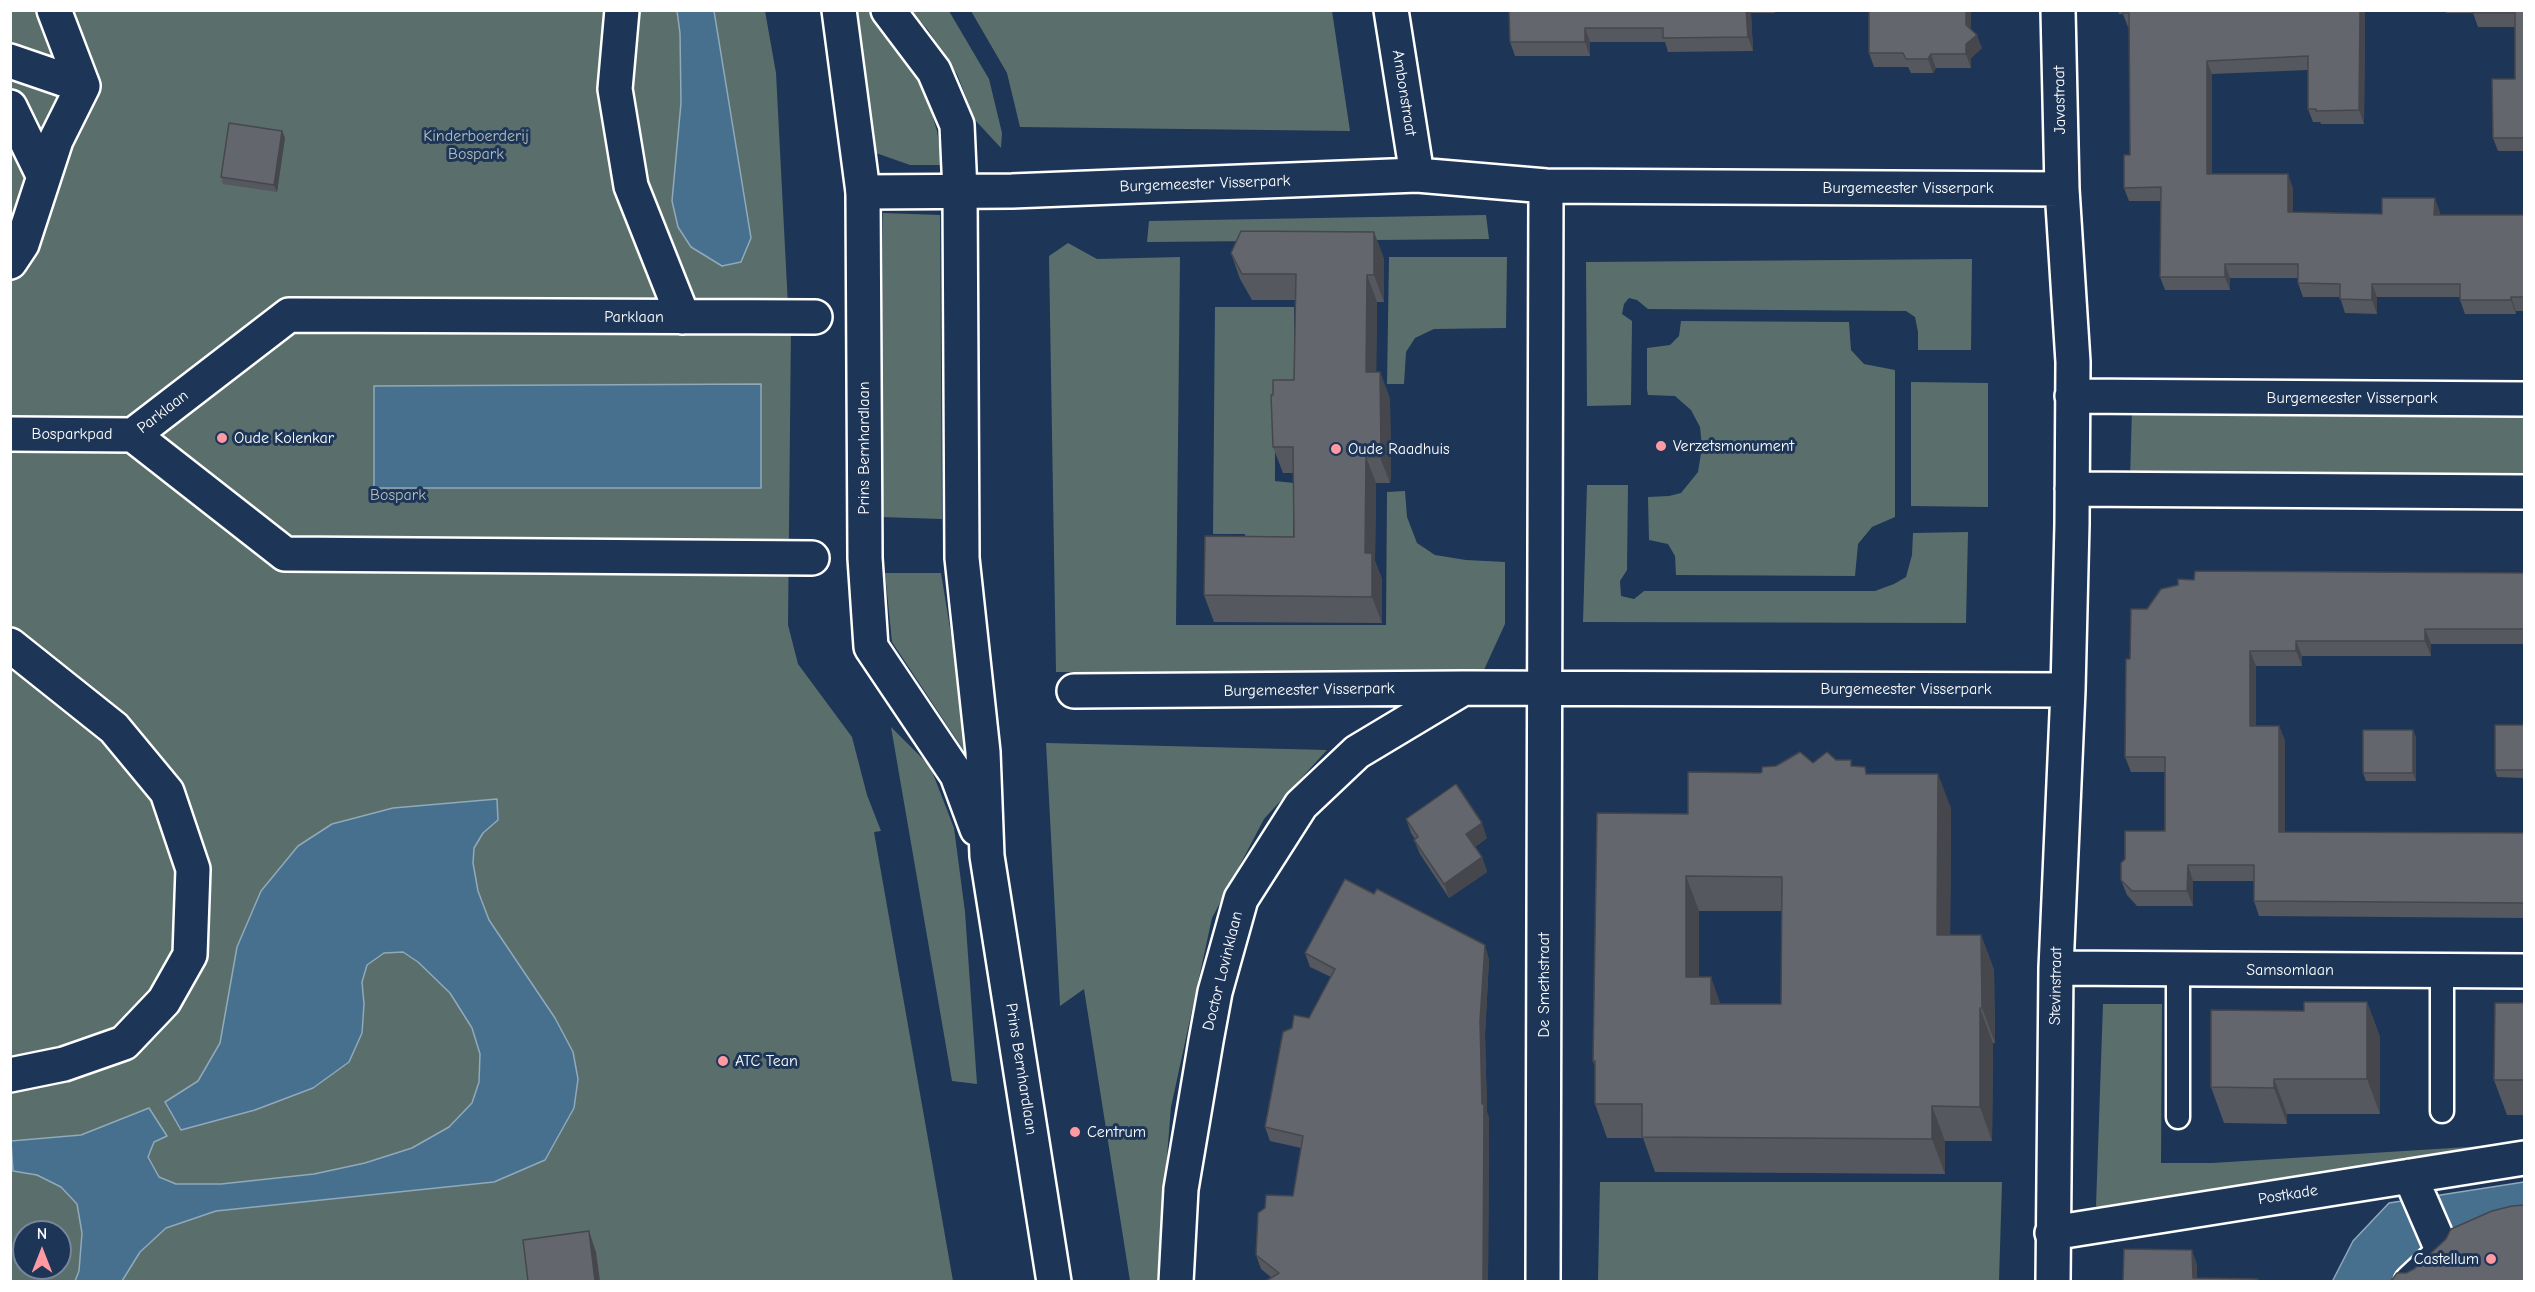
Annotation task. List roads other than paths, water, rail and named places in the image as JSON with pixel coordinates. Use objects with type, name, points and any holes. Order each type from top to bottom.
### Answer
[{"type":"street","points":[[10,262],[22,244],[56,140],[83,86],[54,10]]},
{"type":"street","points":[[621,10],[615,89],[631,186],[683,317]]},
{"type":"street","name":"Prins Bernhardlaan","points":[[838,10],[863,192],[865,558],[871,647],[957,775],[987,856]]},
{"type":"street","name":"Prins Bernhardlaan","points":[[888,10],[934,71],[957,125],[960,191],[962,558],[983,752],[987,856],[1054,1281]]},
{"type":"street","name":"Ambonstraat","points":[[1391,10],[1416,175]]},
{"type":"street","name":"Javastraat","points":[[2058,10],[2062,189]]},
{"type":"street","points":[[10,61],[83,86]]},
{"type":"street","points":[[10,107],[44,177]]},
{"type":"street","name":"Burgemeester Visserpark","points":[[863,192],[1035,190],[1416,175],[1546,186],[2062,189]]},
{"type":"street","points":[[1544,689],[1546,186]]},
{"type":"street","points":[[2062,189],[2072,340],[2068,690]]},
{"type":"street","name":"Parklaan","points":[[812,558],[285,554],[134,435],[289,315],[815,317]]},
{"type":"street","name":"Burgemeester Visserpark","points":[[2072,396],[2524,399]]},
{"type":"street","name":"Bosparkpad","points":[[10,434],[134,435]]},
{"type":"street","points":[[2072,489],[2524,492]]},
{"type":"street","points":[[10,645],[114,728],[167,792],[194,868],[190,955],[164,1001],[124,1043],[64,1064],[10,1075]]},
{"type":"street","name":"Burgemeester Visserpark","points":[[1074,691],[1464,688],[2068,690]]},
{"type":"street","name":"Doctor Lovinklaan","points":[[1176,1281],[1181,1189],[1194,1109],[1215,992],[1241,899],[1301,805],[1357,752],[1464,688]]},
{"type":"street","name":"De Smethstraat","points":[[1543,1281],[1544,689]]},
{"type":"street","name":"Stevinstraat","points":[[2053,1281],[2056,968],[2068,690]]},
{"type":"street","name":"Samsomlaan","points":[[2056,968],[2524,971]]},
{"type":"street","name":"Postkade","points":[[2052,1233],[2524,1158]]},
{"type":"street","points":[[2409,1176],[2444,1252],[2411,1281]]},
{"type":"lane","points":[[2178,969],[2178,1117]]},
{"type":"lane","points":[[2442,971],[2442,1111]]},
{"type":"water","points":[[677,11],[714,11],[751,238],[741,262],[722,266],[691,247],[678,227],[672,201],[681,103],[680,33]]},
{"type":"water","points":[[761,384],[761,488],[374,488],[374,386]]},
{"type":"water","points":[[497,799],[498,820],[483,833],[474,848],[473,863],[478,891],[489,920],[555,1018],[573,1052],[578,1079],[574,1108],[545,1160],[494,1182],[216,1211],[166,1228],[140,1252],[122,1281],[75,1281],[79,1271],[82,1233],[77,1204],[61,1187],[37,1175],[13,1171],[11,1141],[81,1135],[149,1108],[167,1136],[154,1142],[148,1157],[159,1177],[176,1184],[221,1184],[314,1174],[365,1163],[412,1148],[449,1127],[472,1103],[479,1082],[480,1054],[472,1028],[450,993],[418,962],[403,952],[384,953],[367,965],[362,982],[364,1004],[362,1033],[349,1062],[313,1088],[255,1110],[181,1130],[165,1102],[198,1081],[220,1043],[237,947],[261,891],[298,846],[332,824],[393,808]]},
{"type":"water","points":[[2524,1182],[2524,1233],[2424,1281],[2332,1282],[2353,1241],[2389,1203]]},
{"type":"place","name":"Oude Kolenkar","points":[[222,438]]},
{"type":"place","name":"Verzetsmonument","points":[[1661,446]]},
{"type":"place","name":"Oude Raadhuis","points":[[1336,449]]},
{"type":"place","name":"ATC Tean","points":[[723,1061]]},
{"type":"place","name":"Centrum","points":[[1075,1132]]},
{"type":"place","name":"Castellum","points":[[2491,1259]]},
{"type":"park label","name":"Kinderboerderij Bospark","points":[[476,145]]},
{"type":"park label","name":"Bospark","points":[[398,495]]}]
